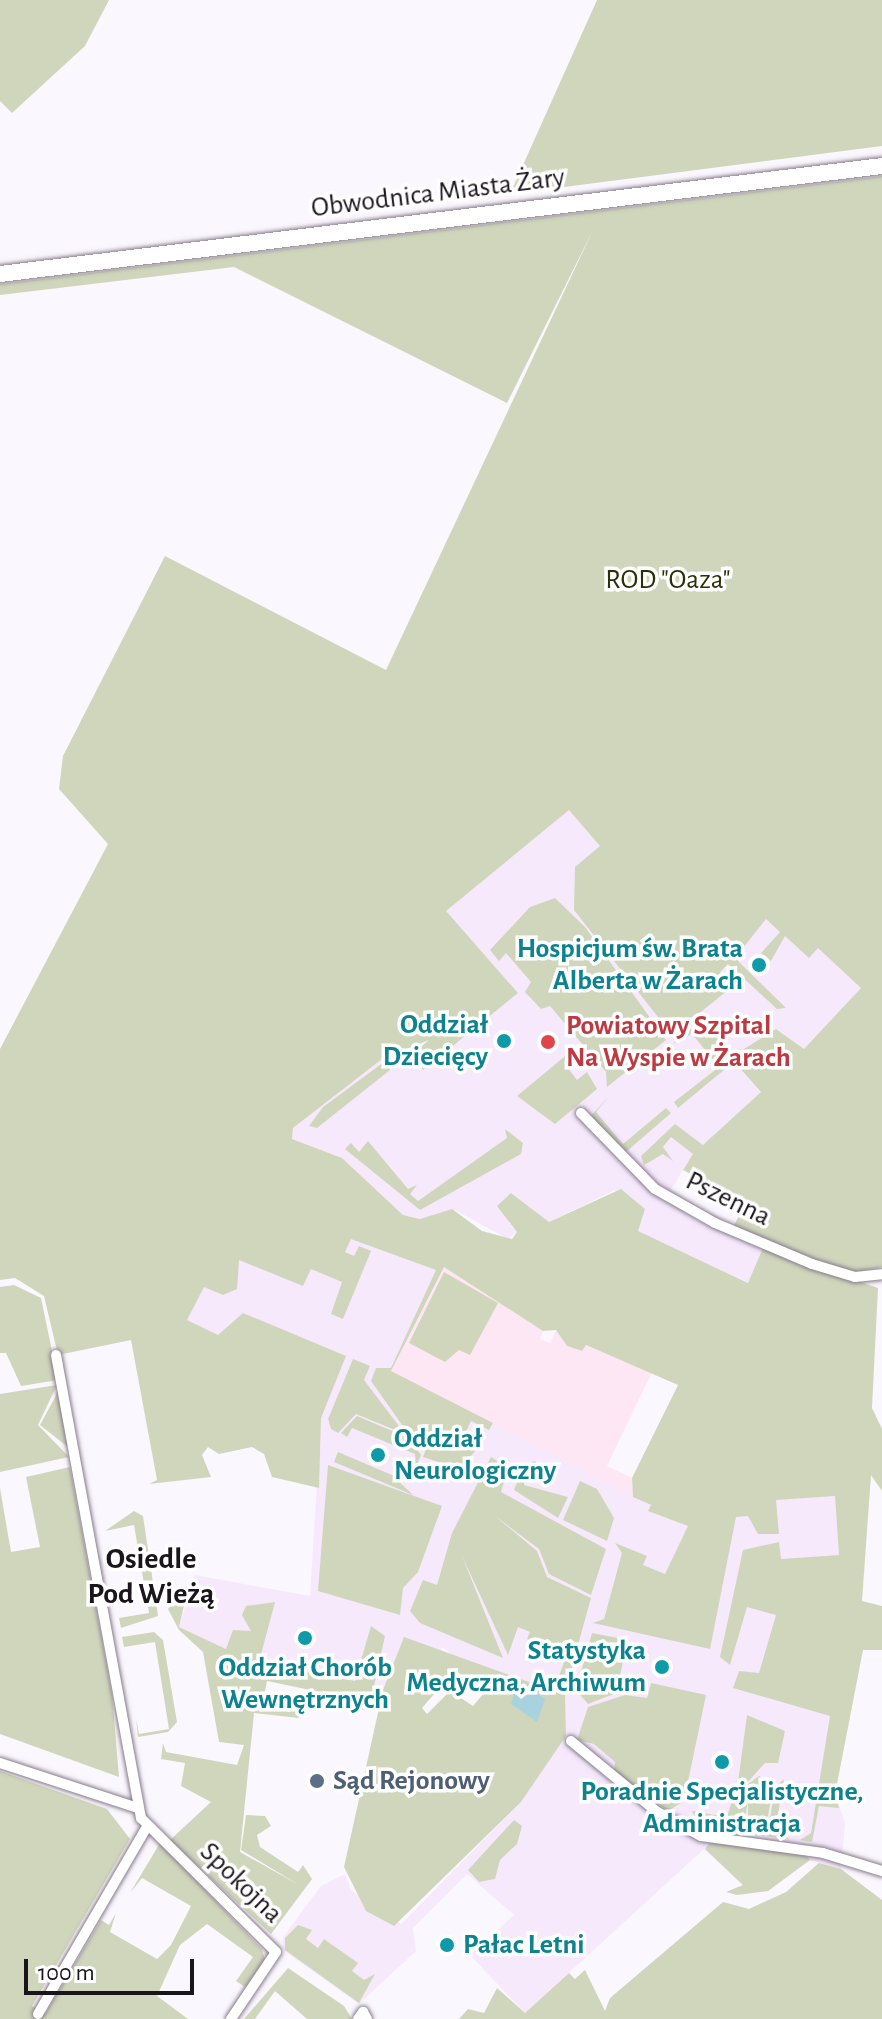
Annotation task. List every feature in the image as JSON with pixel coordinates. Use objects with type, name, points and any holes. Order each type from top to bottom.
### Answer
[{"type":"main road","name":"Obwodnica Miasta Żary","points":[[0,274],[882,166]]},
{"type":"street","name":"Pszenna","points":[[581,1113],[619,1160],[715,1223],[812,1264],[855,1277],[882,1274]]},
{"type":"street","points":[[38,2014],[147,1827],[138,1808],[56,1355]]},
{"type":"street","points":[[571,1741],[661,1815],[701,1836],[808,1850],[882,1871]]},
{"type":"street","points":[[0,1763],[138,1808]]},
{"type":"street","name":"Spokojna","points":[[147,1827],[275,1949],[231,2019]]},
{"type":"street","points":[[358,2019],[363,2012],[367,2019]]},
{"type":"shaded area","name":"Powiatowy Szpital Na Wyspie w Żarach","points":[[582,799],[879,969],[804,1050],[777,1029],[747,1052],[739,1067],[762,1091],[688,1161],[670,1192],[755,1237],[754,1245],[763,1248],[749,1283],[637,1231],[615,1190],[549,1222],[511,1193],[509,1223],[517,1232],[508,1239],[455,1210],[420,1219],[403,1215],[342,1158],[292,1139],[293,1128],[346,1084],[382,1059],[423,1044],[502,981],[445,911]]},
{"type":"shaded area","points":[[279,1217],[444,1267],[391,1372],[650,1505],[871,1473],[852,1707],[835,1794],[845,1823],[841,1869],[806,1859],[749,1891],[704,1849],[525,2013],[470,1955],[514,1915],[467,1874],[413,1928],[416,1951],[359,2004],[283,1950],[283,1937],[321,1886],[345,1874],[351,1890],[401,1924],[521,1802],[566,1736],[442,1647],[422,1700],[259,1662],[251,1745],[226,1649],[179,1627],[195,1575],[310,1596],[321,1418],[222,1374],[175,1305]]},
{"type":"shaded area","points":[[444,1267],[527,1315],[543,1331],[540,1339],[550,1343],[556,1330],[567,1346],[582,1351],[585,1345],[652,1372],[607,1466],[632,1478],[633,1497],[391,1372]]},
{"type":"green space","points":[[0,0],[109,0],[85,46],[12,113],[0,101]]},
{"type":"green space","points":[[597,0],[882,0],[882,146],[510,194]]},
{"type":"green space","name":"ROD \"Oaza\"","points":[[882,176],[882,1267],[856,1272],[813,1261],[733,1227],[745,1204],[683,1170],[693,1154],[671,1137],[663,1147],[673,1161],[663,1154],[644,1165],[641,1156],[675,1124],[703,1145],[761,1092],[739,1067],[742,1055],[678,1108],[674,1102],[719,1067],[692,1034],[672,1044],[690,1029],[711,1027],[736,1054],[776,1029],[804,1049],[861,988],[818,948],[809,958],[785,936],[771,961],[761,953],[780,932],[766,919],[735,958],[786,1008],[777,1009],[728,964],[720,972],[732,987],[672,1035],[574,910],[575,867],[600,846],[569,810],[446,911],[518,993],[423,1070],[413,1054],[429,1040],[382,1059],[293,1128],[292,1139],[342,1158],[403,1215],[420,1219],[452,1209],[482,1231],[512,1239],[517,1232],[497,1206],[511,1193],[549,1222],[621,1189],[645,1209],[638,1231],[748,1283],[763,1248],[878,1288],[872,1408],[882,1429],[882,1491],[871,1475],[862,1601],[882,1606],[882,1650],[863,1650],[835,1794],[839,1808],[819,1806],[812,1842],[800,1840],[811,1833],[830,1716],[733,1688],[739,1671],[759,1673],[776,1615],[747,1607],[730,1665],[720,1657],[743,1550],[779,1542],[781,1559],[839,1555],[835,1496],[776,1500],[779,1534],[758,1534],[748,1516],[736,1517],[710,1649],[593,1623],[604,1619],[622,1553],[615,1543],[647,1556],[643,1565],[665,1574],[688,1526],[648,1511],[651,1505],[633,1497],[632,1478],[678,1385],[586,1345],[582,1351],[567,1346],[556,1330],[543,1331],[444,1267],[391,1371],[493,1423],[489,1430],[471,1421],[466,1432],[476,1450],[460,1469],[423,1457],[428,1444],[410,1436],[371,1381],[376,1368],[391,1368],[436,1270],[351,1239],[345,1252],[354,1256],[359,1246],[371,1251],[343,1319],[331,1314],[342,1282],[311,1269],[303,1286],[239,1260],[237,1289],[223,1295],[204,1287],[187,1320],[218,1335],[243,1313],[346,1356],[321,1418],[319,1488],[272,1477],[264,1454],[252,1447],[219,1454],[208,1447],[202,1455],[211,1477],[149,1484],[157,1480],[131,1340],[58,1355],[44,1296],[15,1278],[0,1280],[0,1049],[108,844],[59,789],[63,756],[165,556],[386,670],[594,228],[507,403],[234,267],[0,295],[0,284]]},
{"type":"green space","points":[[555,898],[585,927],[666,1040],[607,1087],[606,1072],[550,1006],[541,1009],[525,992],[531,982],[506,953],[499,961],[490,950],[530,907]]},
{"type":"green space","points":[[570,1052],[564,1063],[577,1080],[587,1072],[597,1089],[555,1124],[517,1096]]},
{"type":"green space","points":[[388,1059],[390,1070],[317,1128],[309,1126],[323,1107]]},
{"type":"green space","points":[[610,1095],[596,1112],[623,1144],[666,1108],[671,1113],[626,1152],[591,1116]]},
{"type":"green space","points":[[505,1129],[523,1143],[521,1154],[420,1210],[345,1149],[351,1143],[359,1152],[368,1141],[408,1189],[417,1185],[410,1194],[418,1201],[507,1138]]},
{"type":"green space","points":[[444,1272],[498,1303],[470,1355],[459,1350],[445,1362],[409,1343]]},
{"type":"green space","points":[[14,1285],[41,1298],[58,1380],[21,1386],[6,1353],[0,1353],[0,1287]]},
{"type":"green space","points":[[353,1359],[370,1366],[364,1380],[405,1434],[356,1414],[338,1433],[331,1429],[328,1419]]},
{"type":"green space","points":[[57,1385],[38,1425],[69,1457],[0,1472],[0,1394]]},
{"type":"green space","points":[[60,1388],[69,1448],[40,1425]]},
{"type":"green space","points":[[357,1416],[409,1438],[421,1455],[416,1467],[415,1454],[352,1428],[347,1437],[341,1433]]},
{"type":"green space","points":[[338,1452],[392,1475],[413,1495],[334,1462]]},
{"type":"green space","points":[[491,1457],[508,1468],[501,1492],[606,1549],[591,1595],[549,1574],[539,1549],[495,1516],[537,1551],[547,1577],[591,1598],[568,1681],[559,1676],[567,1654],[527,1639],[530,1632],[518,1627],[508,1655],[462,1556],[503,1658],[420,1623],[410,1611],[423,1580],[437,1585],[452,1533]]},
{"type":"green space","points":[[535,1461],[543,1468],[525,1469],[524,1485],[568,1497],[558,1518],[514,1490],[524,1465]]},
{"type":"green space","points":[[328,1465],[442,1506],[418,1572],[403,1588],[400,1615],[318,1591]]},
{"type":"green space","points":[[70,1467],[112,1694],[119,1777],[0,1734],[0,1488],[11,1552],[40,1547],[26,1477]]},
{"type":"green space","points":[[580,1481],[597,1489],[614,1518],[607,1541],[563,1520]]},
{"type":"green space","points":[[134,1511],[143,1516],[158,1616],[121,1628],[119,1618],[149,1613],[134,1525],[105,1531]]},
{"type":"green space","points":[[188,1588],[179,1627],[226,1649],[233,1630],[251,1631],[242,1615],[246,1606],[275,1602],[259,1662],[355,1681],[371,1626],[385,1636],[369,1709],[361,1710],[363,1701],[267,1681],[262,1706],[290,1712],[293,1703],[299,1718],[254,1713],[240,1852],[299,1885],[241,1850],[246,1815],[265,1816],[271,1826],[257,1835],[260,1847],[298,1872],[303,1865],[312,1879],[271,1934],[170,1840],[211,1802],[181,1786],[185,1763],[161,1759],[163,1743],[166,1752],[237,1765],[244,1745],[219,1742],[203,1652],[179,1630],[168,1609]]},
{"type":"green space","points":[[154,1632],[163,1640],[177,1722],[168,1732],[138,1737],[136,1718],[139,1734],[169,1729],[155,1642],[124,1647],[122,1637]]},
{"type":"green space","points":[[592,1633],[628,1640],[616,1693],[588,1704],[576,1690]]},
{"type":"green space","points":[[404,1637],[565,1695],[566,1736],[521,1802],[394,1926],[366,1911],[344,1867],[383,1690]],"holes":[[[455,1670],[484,1693],[473,1706],[450,1691],[427,1714],[422,1708]]]},
{"type":"green space","points":[[651,1683],[706,1695],[684,1801],[668,1811],[614,1771],[615,1762],[594,1744],[577,1740],[588,1707],[625,1695],[647,1698]]},
{"type":"green space","points":[[747,1715],[785,1731],[778,1763],[765,1763],[746,1784],[738,1782]]},
{"type":"green space","points":[[0,1771],[107,1809],[130,1839],[32,2006],[45,2014],[101,1920],[109,1925],[116,1913],[110,1932],[157,1959],[171,1945],[191,1906],[142,1878],[130,1893],[160,1843],[262,1949],[265,1960],[245,1987],[236,1981],[253,1957],[207,1924],[180,1945],[157,1996],[188,2019],[0,2019]]},
{"type":"green space","points":[[759,1776],[773,1787],[767,1822],[748,1819],[748,1784]]},
{"type":"green space","points":[[784,1779],[776,1825],[789,1839],[746,1834],[748,1822],[769,1825],[775,1787]]},
{"type":"green space","points":[[735,1791],[749,1793],[743,1834],[727,1825],[724,1833],[710,1830],[695,1817],[692,1811],[727,1817]]},
{"type":"green space","points":[[514,1820],[522,1826],[517,1844],[500,1860],[495,1879],[479,1882],[468,1870]]},
{"type":"green space","points":[[710,1842],[806,1855],[810,1860],[768,1891],[737,1895],[726,1892],[743,1885],[705,1849]]},
{"type":"green space","points":[[819,1863],[841,1869],[882,1900],[882,2019],[459,2019],[468,2009],[484,2013],[497,1988],[525,2013],[569,1973],[575,1979],[585,1970],[605,2011],[610,1998],[723,1902],[749,1909],[786,1892]]},
{"type":"green space","points":[[298,1925],[312,1930],[306,1939],[318,1948],[324,1939],[358,1963],[352,1971],[364,1980],[375,1974],[359,2003],[285,1950],[285,1938]]},
{"type":"green space","points":[[288,1968],[344,2006],[352,2019],[307,2019],[275,1991],[255,2019],[244,2019]]},
{"type":"water","points":[[527,1686],[545,1699],[537,1722],[511,1704],[516,1688]]},
{"type":"place","name":"Hospicjum św. Brata Alberta w Żarach","points":[[759,965]]},
{"type":"place","name":"Oddział Dziecięcy","points":[[504,1041]]},
{"type":"place","name":"Powiatowy Szpital Na Wyspie w Żarach","points":[[548,1042]]},
{"type":"place","name":"Oddział Neurologiczny","points":[[378,1455]]},
{"type":"place","name":"Oddział Chorób Wewnętrznych","points":[[305,1638]]},
{"type":"place","name":"Statystyka Medyczna, Archiwum","points":[[662,1667]]},
{"type":"place","name":"Poradnie Specjalistyczne, Administracja","points":[[722,1762]]},
{"type":"place","name":"Sąd Rejonowy","points":[[317,1781]]},
{"type":"place","name":"Pałac Letni","points":[[447,1945]]},
{"type":"district","name":"Osiedle Pod Wieżą","points":[[151,1576]]}]
